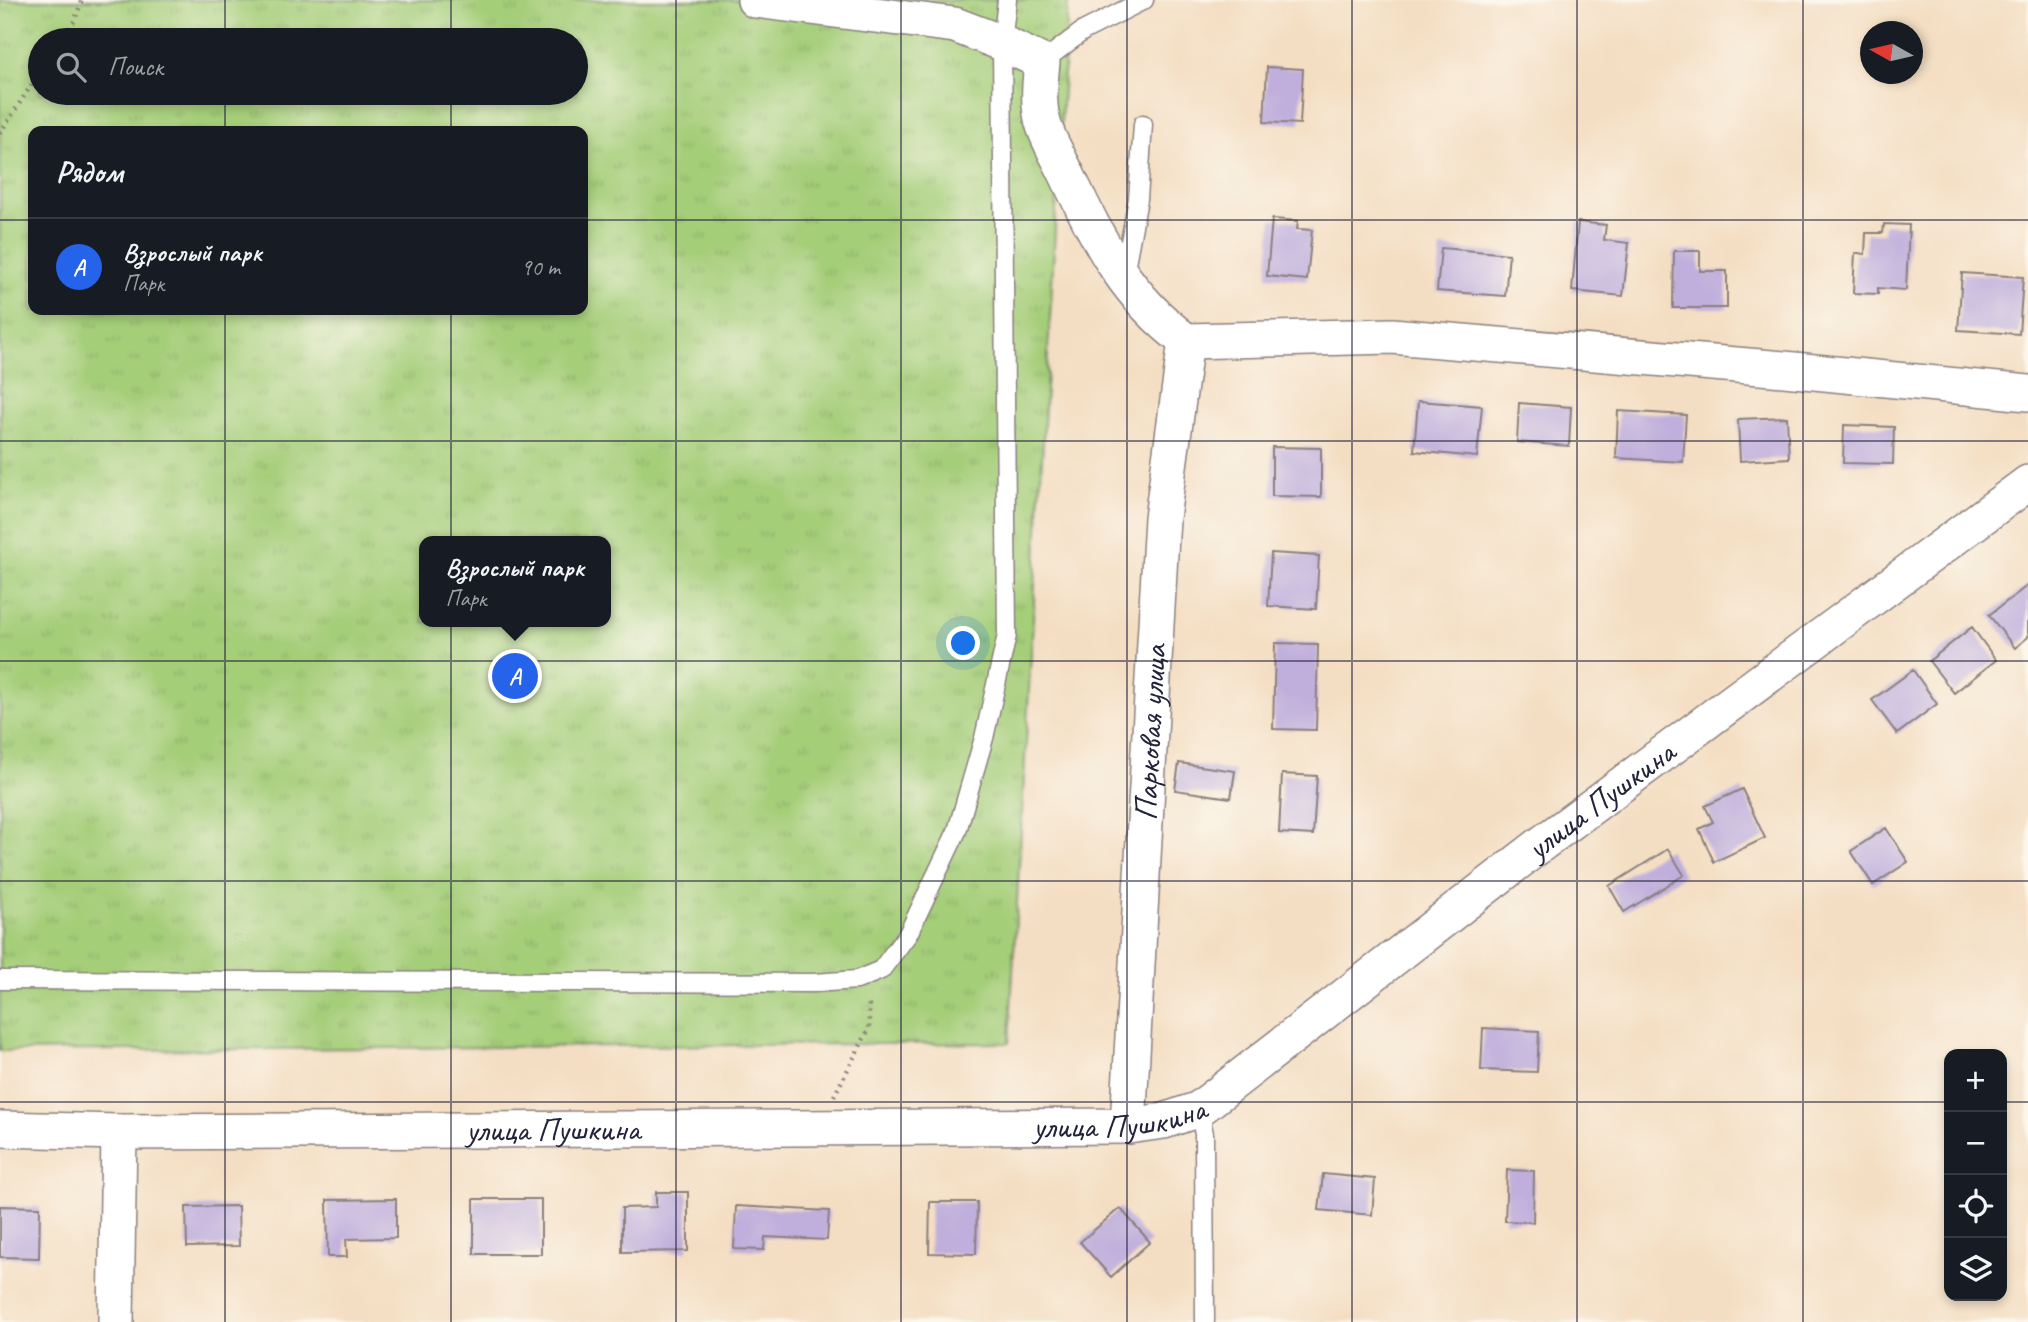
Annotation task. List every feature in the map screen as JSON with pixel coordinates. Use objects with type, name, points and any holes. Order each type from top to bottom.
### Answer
[{"type":"street","points":[[755,0],[955,25],[1042,62],[1038,97],[1043,125],[1098,239],[1123,278],[1149,310],[1186,341],[1392,336],[1784,369],[2028,393]]},
{"type":"street","name":"Парковая улица","points":[[1128,1126],[1162,518],[1186,341]]},
{"type":"street","name":"улица Пушкина","points":[[0,1129],[119,1132],[820,1129],[1128,1126],[1164,1121],[1199,1109],[1540,845],[2028,483]]},
{"type":"street","points":[[116,1322],[119,1132]]},
{"type":"lane","points":[[0,979],[814,983],[857,981],[881,970],[908,934],[957,831],[984,738],[1007,635],[1002,43],[1007,0]]},
{"type":"lane","points":[[1042,62],[1083,31],[1144,0]]},
{"type":"lane","points":[[1123,278],[1138,199],[1143,124]]},
{"type":"lane","points":[[1199,1109],[1205,1146],[1205,1322]]},
{"type":"path","points":[[69,28],[82,0]]},
{"type":"path","points":[[0,133],[28,90]]},
{"type":"path","points":[[820,1129],[837,1089],[869,1029],[869,1002],[881,970]]},
{"type":"green space","points":[[0,0],[1068,0],[1009,1043],[0,1051]]},
{"type":"building","points":[[1267,67],[1303,69],[1300,124],[1264,122]]},
{"type":"building","points":[[1272,219],[1298,221],[1297,229],[1312,230],[1307,280],[1267,276]]},
{"type":"building","points":[[1578,222],[1606,225],[1604,240],[1629,243],[1623,296],[1572,291]]},
{"type":"building","points":[[1884,224],[1909,225],[1906,290],[1878,288],[1878,294],[1853,293],[1855,253],[1865,254],[1866,233],[1883,233]]},
{"type":"building","points":[[1441,248],[1509,254],[1505,296],[1437,291]]},
{"type":"building","points":[[1674,251],[1700,251],[1700,271],[1727,271],[1727,308],[1673,308]]},
{"type":"building","points":[[1962,273],[2023,277],[2019,334],[1958,330]]},
{"type":"building","points":[[1418,401],[1482,406],[1477,457],[1414,451]]},
{"type":"building","points":[[1519,403],[1571,407],[1569,446],[1517,442]]},
{"type":"building","points":[[1618,411],[1686,415],[1683,462],[1616,458]]},
{"type":"building","points":[[1787,417],[1789,458],[1740,461],[1738,419]]},
{"type":"building","points":[[1844,425],[1894,427],[1893,464],[1843,463]]},
{"type":"building","points":[[1272,447],[1321,448],[1321,497],[1272,496]]},
{"type":"building","points":[[1271,553],[1319,556],[1316,609],[1268,606]]},
{"type":"building","points":[[2028,585],[2028,637],[2015,648],[1989,615]]},
{"type":"building","points":[[1972,627],[1996,660],[1954,693],[1929,661]]},
{"type":"building","points":[[1275,643],[1318,644],[1316,730],[1273,729]]},
{"type":"building","points":[[1913,670],[1937,704],[1897,734],[1872,700]]},
{"type":"building","points":[[1179,763],[1235,771],[1231,798],[1175,790]]},
{"type":"building","points":[[1282,774],[1317,776],[1313,835],[1279,833]]},
{"type":"building","points":[[1742,789],[1765,838],[1714,862],[1699,829],[1713,822],[1705,806]]},
{"type":"building","points":[[1886,828],[1908,862],[1873,885],[1851,851]]},
{"type":"building","points":[[1668,849],[1684,875],[1624,912],[1609,886]]},
{"type":"building","points":[[1483,1028],[1539,1031],[1537,1072],[1481,1070]]},
{"type":"building","points":[[1507,1170],[1534,1171],[1533,1222],[1505,1221]]},
{"type":"building","points":[[1323,1174],[1375,1179],[1372,1215],[1319,1210]]},
{"type":"building","points":[[656,1192],[688,1192],[688,1251],[622,1252],[622,1208],[656,1207]]},
{"type":"building","points":[[396,1199],[396,1238],[346,1239],[347,1257],[328,1257],[327,1200]]},
{"type":"building","points":[[474,1199],[541,1199],[541,1254],[474,1254]]},
{"type":"building","points":[[930,1202],[977,1202],[976,1254],[929,1253]]},
{"type":"building","points":[[0,1206],[40,1207],[39,1258],[0,1257]]},
{"type":"building","points":[[238,1206],[239,1246],[187,1247],[186,1207]]},
{"type":"building","points":[[736,1206],[829,1211],[827,1240],[765,1237],[764,1250],[734,1249]]},
{"type":"building","points":[[1120,1208],[1150,1242],[1111,1277],[1080,1242]]},
{"type":"place","name":"Взрослый парк","points":[[515,676]]}]
